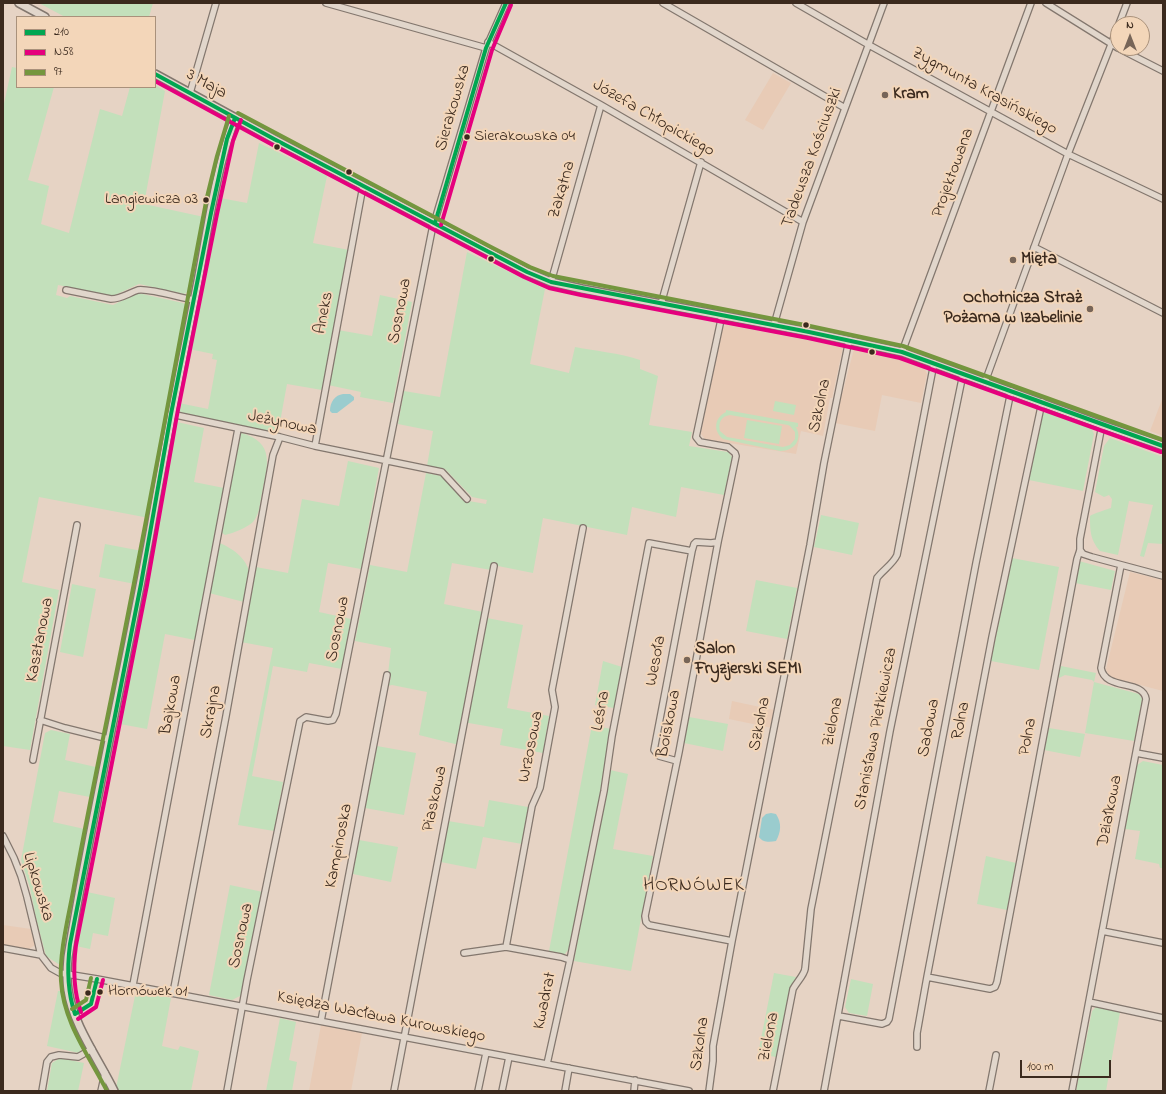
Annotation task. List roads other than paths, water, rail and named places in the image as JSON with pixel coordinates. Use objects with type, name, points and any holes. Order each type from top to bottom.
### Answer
[{"type":"street","points":[[19,3],[43,16]]},
{"type":"street","points":[[190,93],[216,3]]},
{"type":"street","name":"Józefa Chłopickiego","points":[[326,3],[487,45],[601,105],[803,222]]},
{"type":"street","name":"Sierakowska","points":[[435,223],[487,45],[506,3]]},
{"type":"street","points":[[663,3],[846,108]]},
{"type":"street","name":"Zygmunta Krasińskiego","points":[[796,3],[869,45],[1068,154],[1163,199]]},
{"type":"street","name":"Tadeusza Kościuszki","points":[[774,325],[803,222],[884,3]]},
{"type":"street","name":"Projektowana","points":[[902,352],[1032,3]]},
{"type":"street","points":[[1046,3],[1110,43]]},
{"type":"street","points":[[1122,16],[1127,3]]},
{"type":"street","points":[[985,382],[1068,154],[1110,49]]},
{"type":"street","points":[[1134,56],[1163,71]]},
{"type":"street","name":"3 Maja","points":[[156,75],[235,118],[527,272],[551,282],[774,325],[902,352],[1163,446]]},
{"type":"street","name":"Zakątna","points":[[551,282],[601,105]]},
{"type":"street","points":[[114,1091],[92,1049],[71,1003],[68,992],[67,974],[70,944],[109,739],[141,584],[171,414],[227,139],[235,118]]},
{"type":"street","points":[[661,304],[701,162]]},
{"type":"street","name":"Aneks","points":[[315,446],[364,186]]},
{"type":"street","name":"Sosnowa","points":[[243,1007],[300,721],[306,717],[328,721],[333,720],[336,714],[421,284],[435,223]]},
{"type":"street","points":[[1034,247],[1163,313]]},
{"type":"street","points":[[66,290],[115,299],[138,290],[146,290],[194,300]]},
{"type":"street","name":"Boiskowa","points":[[722,315],[696,437],[700,442],[728,447],[735,453],[736,456],[718,542],[680,752],[645,916],[646,922],[649,925],[732,941]]},
{"type":"street","name":"Szkolna","points":[[709,1091],[713,1061],[713,1046],[732,941],[849,340]]},
{"type":"street","name":"Zielona","points":[[773,1091],[793,989],[797,981],[804,973],[805,969],[811,909],[877,578],[896,558],[897,555],[934,363]]},
{"type":"street","name":"Stanisława Pietkiewicza","points":[[824,1091],[839,1016],[890,730],[963,374]]},
{"type":"street","name":"Sadowa","points":[[839,1016],[882,1024],[887,1022],[889,1019],[1010,391]]},
{"type":"street","name":"Rolna","points":[[916,1047],[927,977],[992,637],[1042,402]]},
{"type":"street","name":"Jeżynowa","points":[[171,414],[315,446],[387,460]]},
{"type":"street","name":"Polna","points":[[927,977],[990,989],[995,986],[997,982],[1077,559],[1080,550],[1080,539],[1102,425]]},
{"type":"street","name":"Bajkowa","points":[[133,985],[238,429]]},
{"type":"street","name":"Skrajna","points":[[173,993],[226,716],[273,455],[280,437]]},
{"type":"street","points":[[387,460],[442,472],[467,499]]},
{"type":"street","name":"Kasztanowa","points":[[33,760],[77,525]]},
{"type":"street","name":"Wrzosowa","points":[[506,947],[532,806],[540,788],[555,707],[552,690],[583,528]]},
{"type":"street","points":[[692,551],[696,542],[718,542]]},
{"type":"street","name":"Leśna","points":[[570,960],[604,791],[612,736],[649,543],[692,551]]},
{"type":"street","points":[[1080,550],[1083,554],[1092,557],[1163,576]]},
{"type":"street","name":"Wesoła","points":[[677,761],[659,756],[654,750],[692,551]]},
{"type":"street","name":"Działkowa","points":[[1072,1091],[1146,699],[1146,695],[1140,690],[1107,679],[1102,674],[1100,668],[1121,565]]},
{"type":"street","name":"Piaskowa","points":[[394,1091],[494,566]]},
{"type":"street","name":"Kampinoska","points":[[321,1021],[387,676]]},
{"type":"street","points":[[40,720],[109,739]]},
{"type":"street","points":[[1136,753],[1163,758]]},
{"type":"street","name":"Lipkowska","points":[[3,836],[21,876],[41,955],[51,968],[60,973],[67,974]]},
{"type":"street","points":[[1102,931],[1163,943]]},
{"type":"street","name":"Kwadrat","points":[[464,954],[506,947],[570,960],[547,1064]]},
{"type":"street","points":[[3,948],[41,955]]},
{"type":"street","name":"Księdza Wacława Kurowskiego","points":[[67,974],[133,985],[404,1038],[689,1091]]},
{"type":"street","points":[[1089,1002],[1163,1018]]},
{"type":"street","points":[[227,1091],[243,1007]]},
{"type":"street","points":[[42,1091],[47,1062],[51,1057],[59,1055],[78,1057],[92,1049]]},
{"type":"street","points":[[478,1091],[486,1053]]},
{"type":"street","points":[[990,1091],[996,1055]]},
{"type":"street","points":[[502,1091],[509,1057]]},
{"type":"street","points":[[565,1091],[569,1068]]},
{"type":"street","points":[[101,1091],[105,1072]]},
{"type":"street","points":[[634,1091],[636,1080]]},
{"type":"water","points":[[343,394],[350,394],[354,397],[354,400],[337,413],[332,413],[330,408],[332,402],[335,397]]},
{"type":"water","points":[[766,814],[776,814],[778,817],[780,831],[776,841],[767,842],[759,837],[762,818]]},
{"type":"place","name":"Kram","points":[[885,95]]},
{"type":"place","name":"Sierakowska 04","points":[[467,137]]},
{"type":"place","name":"Langiewicza 03","points":[[206,200]]},
{"type":"place","name":"Mięta","points":[[1013,260]]},
{"type":"place","name":"Ochotnicza Straż Pożarna w Izabelinie","points":[[1090,309]]},
{"type":"place","name":"Salon Fryzjerski SEMI","points":[[687,660]]},
{"type":"place","name":"Hornówek 01","points":[[100,992]]},
{"type":"district","name":"HORNÓWEK","points":[[694,887]]}]
